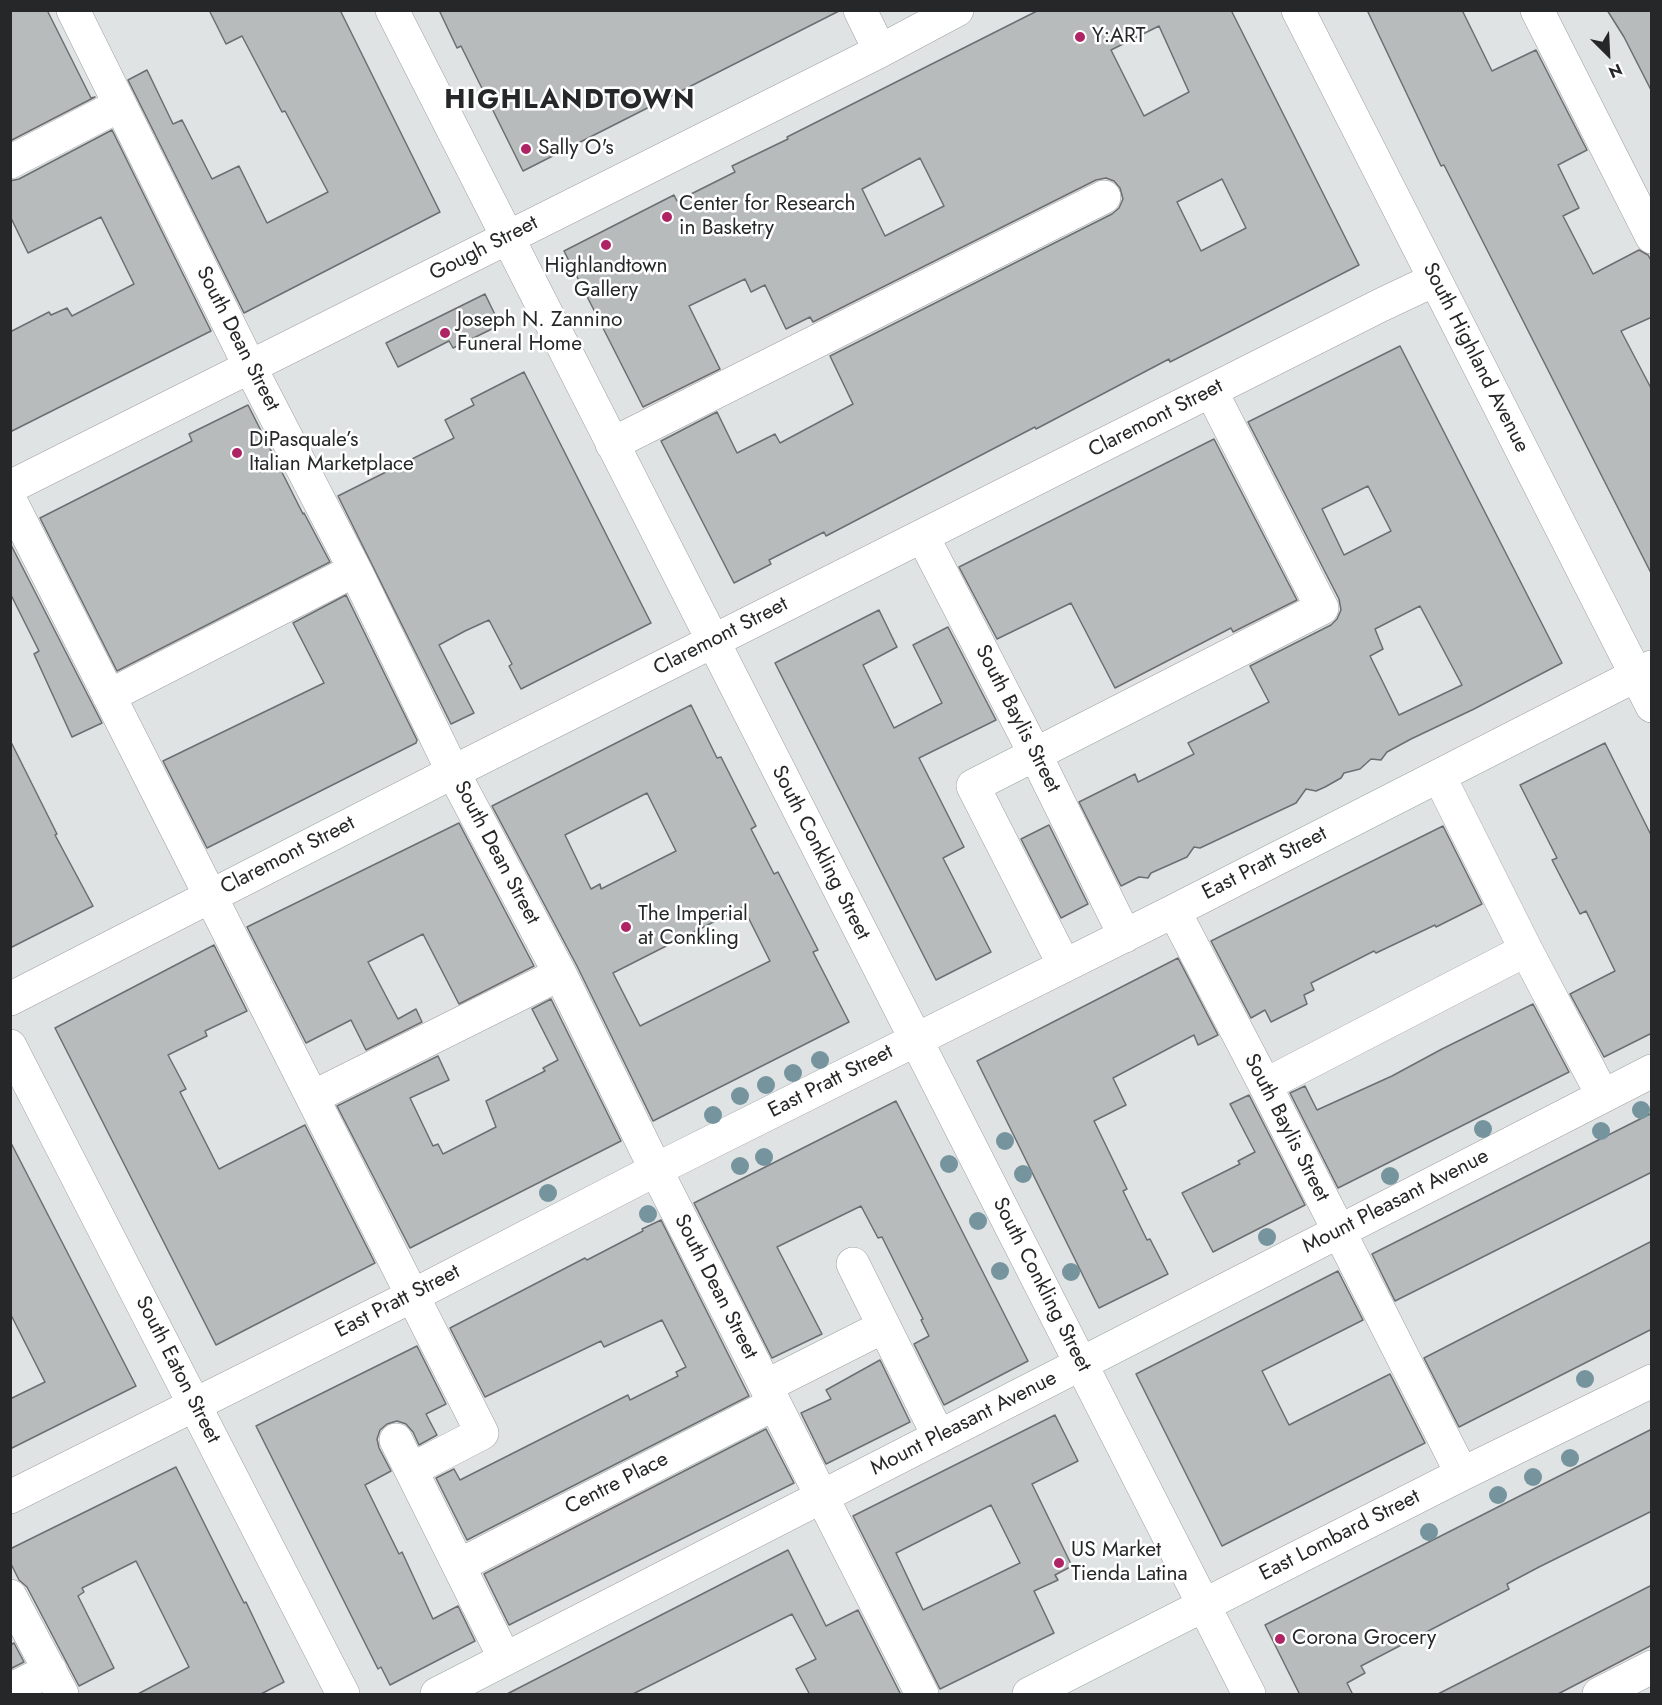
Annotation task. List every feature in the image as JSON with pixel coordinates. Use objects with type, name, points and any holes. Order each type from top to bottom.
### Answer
[{"type":"street","name":"South Dean Street","points":[[73,10],[250,367],[355,570],[453,772],[560,974],[656,1170],[922,1695]]},
{"type":"street","name":"South Conkling Street","points":[[392,10],[1249,1695]]},
{"type":"street","points":[[860,10],[880,51]]},
{"type":"street","name":"Gough Street","points":[[10,487],[880,51],[957,10]]},
{"type":"street","name":"South Highland Avenue","points":[[1298,10],[1434,280],[1644,671],[1652,706]]},
{"type":"street","points":[[1537,10],[1652,237]]},
{"type":"street","points":[[10,162],[120,105]]},
{"type":"street","points":[[612,444],[1104,197]]},
{"type":"street","name":"Claremont Street","points":[[10,999],[453,772],[1434,280]]},
{"type":"street","points":[[1064,966],[973,786],[1322,608],[1211,391]]},
{"type":"street","points":[[10,500],[482,1433],[411,1470]]},
{"type":"street","name":"South Baylis Street","points":[[923,537],[1035,754],[1125,936]]},
{"type":"street","points":[[109,696],[355,570]]},
{"type":"street","name":"East Pratt Street","points":[[10,1497],[1125,936],[1644,671]]},
{"type":"street","points":[[1439,776],[1526,950],[1603,1096]]},
{"type":"street","name":"South Baylis Street","points":[[1174,911],[1462,1474]]},
{"type":"street","points":[[1265,1085],[1526,950]]},
{"type":"street","points":[[313,1097],[560,974]]},
{"type":"street","name":"South Eaton Street","points":[[10,1046],[343,1695]]},
{"type":"street","name":"Mount Pleasant Avenue","points":[[437,1695],[1652,1071]]},
{"type":"street","points":[[853,1264],[939,1437]]},
{"type":"street","name":"Centre Place","points":[[460,1565],[770,1395],[883,1328]]},
{"type":"street","name":"East Lombard Street","points":[[1029,1695],[1462,1474],[1652,1381]]},
{"type":"street","points":[[396,1440],[505,1659]]},
{"type":"street","points":[[10,1596],[56,1682],[10,1690]]},
{"type":"street","points":[[1599,1695],[1652,1667]]},
{"type":"building","points":[[10,10],[47,10],[91,98],[95,97],[10,141]]},
{"type":"building","points":[[209,10],[340,10],[440,212],[244,313],[128,80],[147,70],[173,124],[182,120],[212,179],[239,166],[267,223],[328,192],[242,36],[226,44]]},
{"type":"building","points":[[439,10],[841,10],[523,171],[461,46],[457,48]]},
{"type":"building","points":[[1039,10],[1231,10],[1359,265],[1170,362],[1169,359],[1036,429],[1035,427],[826,536],[824,532],[769,560],[771,564],[734,583],[661,441],[717,412],[737,453],[775,434],[780,443],[853,404],[830,356],[1112,214],[1119,208],[1123,199],[1120,188],[1114,181],[1106,178],[1096,180],[813,322],[810,317],[786,329],[765,285],[751,292],[745,279],[689,306],[720,369],[643,407],[564,251],[674,195],[677,201],[735,172],[732,166],[788,139],[787,137]],"holes":[[[1159,26],[1189,92],[1144,116],[1111,50]],[[920,158],[944,206],[885,236],[862,189]],[[1222,179],[1246,228],[1201,251],[1177,202]]]},
{"type":"building","points":[[1367,10],[1462,10],[1492,71],[1536,50],[1587,150],[1558,165],[1579,208],[1563,216],[1593,274],[1639,250],[1648,255],[1652,262],[1652,317],[1621,331],[1652,390],[1652,575],[1444,165],[1441,166]]},
{"type":"building","points":[[1607,10],[1652,10],[1652,92],[1624,37]]},
{"type":"building","points":[[112,130],[211,331],[10,432],[10,332],[49,312],[51,315],[67,308],[72,316],[134,284],[101,217],[28,253],[10,216],[10,181],[19,179]]},
{"type":"building","name":"Joseph N. Zannino Funeral Home","points":[[485,294],[500,325],[453,348],[449,341],[398,367],[386,343]]},
{"type":"building","points":[[1400,346],[1562,663],[1411,739],[1387,752],[1381,760],[1371,759],[1360,769],[1344,773],[1341,778],[1316,791],[1306,789],[1296,803],[1200,848],[1194,847],[1187,857],[1151,873],[1148,878],[1139,877],[1121,886],[1079,802],[1135,774],[1138,782],[1194,754],[1188,743],[1269,702],[1250,666],[1331,625],[1341,610],[1339,599],[1248,422]],"holes":[[[1368,486],[1391,531],[1344,555],[1322,509]],[[1420,606],[1462,685],[1399,715],[1370,656],[1383,649],[1375,629]]]},
{"type":"building","points":[[524,372],[651,623],[521,689],[509,666],[512,664],[489,620],[465,631],[439,645],[474,713],[451,724],[338,496],[454,438],[445,420],[474,405],[471,399]]},
{"type":"building","points":[[248,405],[330,562],[117,671],[40,518],[192,441],[189,434]]},
{"type":"building","points":[[1214,439],[1297,600],[1233,632],[1231,628],[1115,688],[1071,603],[997,639],[959,567]]},
{"type":"building","points":[[10,543],[102,723],[72,737],[34,654],[39,651],[10,593]]},
{"type":"building","points":[[346,595],[417,740],[416,743],[207,848],[163,761],[324,683],[293,623]]},
{"type":"building","points":[[879,610],[897,647],[863,665],[894,728],[942,703],[913,645],[948,627],[996,720],[919,758],[964,847],[943,858],[991,952],[936,980],[775,663]]},
{"type":"building","name":"The Imperial at Conkling","points":[[691,705],[717,758],[721,757],[756,826],[751,829],[774,874],[778,872],[818,950],[813,952],[849,1022],[653,1121],[577,966],[492,806]],"holes":[[[647,793],[676,851],[601,889],[600,884],[591,889],[565,835]],[[743,907],[770,961],[640,1026],[613,973]]]},
{"type":"building","points":[[10,740],[57,834],[55,835],[93,906],[10,948]]},
{"type":"building","points":[[1605,743],[1652,837],[1652,1033],[1604,1057],[1570,994],[1615,971],[1586,911],[1580,914],[1552,860],[1557,858],[1520,785]]},
{"type":"building","points":[[459,823],[534,966],[459,1004],[423,934],[368,962],[398,1019],[416,1009],[422,1022],[366,1050],[351,1020],[306,1043],[247,927]]},
{"type":"building","points":[[1049,825],[1088,904],[1061,918],[1021,839]]},
{"type":"building","points":[[1443,826],[1482,904],[1436,927],[1435,925],[1376,953],[1374,951],[1311,983],[1314,990],[1304,995],[1307,1004],[1271,1022],[1265,1010],[1251,1018],[1211,941]]},
{"type":"building","points":[[214,945],[247,1011],[205,1031],[207,1036],[168,1055],[186,1089],[180,1092],[219,1169],[305,1125],[375,1263],[216,1345],[55,1028]]},
{"type":"building","points":[[1178,958],[1218,1035],[1198,1045],[1194,1035],[1113,1078],[1126,1105],[1094,1121],[1127,1189],[1123,1191],[1147,1240],[1150,1239],[1168,1274],[1099,1308],[977,1061]]},
{"type":"building","points":[[551,999],[621,1141],[410,1248],[337,1106],[438,1056],[449,1080],[410,1098],[433,1146],[438,1144],[443,1154],[496,1127],[486,1101],[545,1071],[543,1068],[558,1060],[532,1009]]},
{"type":"building","points":[[1533,1004],[1569,1072],[1338,1188],[1290,1093],[1305,1086],[1317,1110],[1392,1076]]},
{"type":"building","points":[[1249,1095],[1305,1205],[1213,1252],[1182,1193],[1240,1164],[1238,1161],[1255,1152],[1230,1104]]},
{"type":"building","points":[[896,1101],[1028,1361],[944,1405],[914,1344],[929,1336],[921,1320],[923,1319],[882,1237],[878,1238],[861,1206],[777,1247],[822,1334],[772,1358],[694,1203]]},
{"type":"building","points":[[1652,1113],[1652,1172],[1395,1301],[1372,1254]]},
{"type":"building","points":[[10,1141],[136,1386],[10,1449],[10,1399],[45,1382],[10,1313]]},
{"type":"building","points":[[661,1220],[749,1396],[467,1540],[436,1478],[454,1469],[460,1480],[628,1395],[630,1400],[678,1376],[676,1372],[686,1367],[662,1320],[604,1347],[601,1341],[485,1397],[450,1328],[585,1258],[587,1260]]},
{"type":"building","points":[[1652,1241],[1652,1329],[1459,1427],[1424,1358]]},
{"type":"building","points":[[1338,1271],[1363,1320],[1262,1371],[1289,1425],[1390,1374],[1425,1443],[1222,1546],[1136,1374]]},
{"type":"building","points":[[417,1346],[446,1404],[426,1414],[437,1435],[419,1445],[406,1424],[397,1421],[387,1424],[380,1430],[377,1439],[391,1471],[365,1485],[399,1554],[402,1552],[433,1619],[458,1606],[475,1641],[390,1685],[381,1667],[378,1669],[256,1426]]},
{"type":"building","points":[[880,1360],[910,1422],[826,1464],[801,1413],[831,1399],[826,1390]]},
{"type":"building","points":[[1055,1415],[1078,1461],[1032,1484],[1072,1566],[1055,1575],[1058,1580],[1034,1591],[1054,1633],[940,1689],[853,1516]],"holes":[[[991,1505],[1020,1563],[923,1610],[896,1553]]]},
{"type":"building","points":[[766,1429],[794,1483],[509,1625],[484,1574]]},
{"type":"building","points":[[1652,1429],[1652,1511],[1507,1584],[1509,1589],[1361,1666],[1365,1673],[1347,1683],[1353,1695],[1300,1695],[1265,1625]]},
{"type":"building","points":[[176,1467],[244,1603],[246,1602],[284,1682],[259,1695],[136,1695],[189,1667],[136,1561],[82,1588],[84,1592],[78,1596],[114,1668],[79,1686],[27,1587],[19,1580],[10,1562],[10,1549]]},
{"type":"building","points":[[788,1550],[826,1626],[858,1610],[901,1695],[810,1695],[796,1669],[816,1659],[792,1614],[631,1695],[505,1695]]},
{"type":"building","points":[[1652,1585],[1652,1645],[1556,1695],[1436,1695]]},
{"type":"building","points":[[14,1643],[24,1662],[10,1669],[10,1645]]},
{"type":"place","name":"Y:ART","points":[[1080,37]]},
{"type":"place","name":"Sally O's","points":[[526,149]]},
{"type":"place","name":"Center for Research in Basketry","points":[[667,217]]},
{"type":"place","name":"Highlandtown Gallery","points":[[606,245]]},
{"type":"place","name":"Joseph N. Zannino Funeral Home","points":[[445,333]]},
{"type":"place","name":"DiPasquale’s Italian Marketplace","points":[[237,453]]},
{"type":"place","name":"The Imperial at Conkling","points":[[626,927]]},
{"type":"place","name":"US Market Tienda Latina","points":[[1059,1563]]},
{"type":"place","name":"Corona Grocery","points":[[1280,1639]]},
{"type":"district","name":"HIGHLANDTOWN","points":[[570,101]]}]
